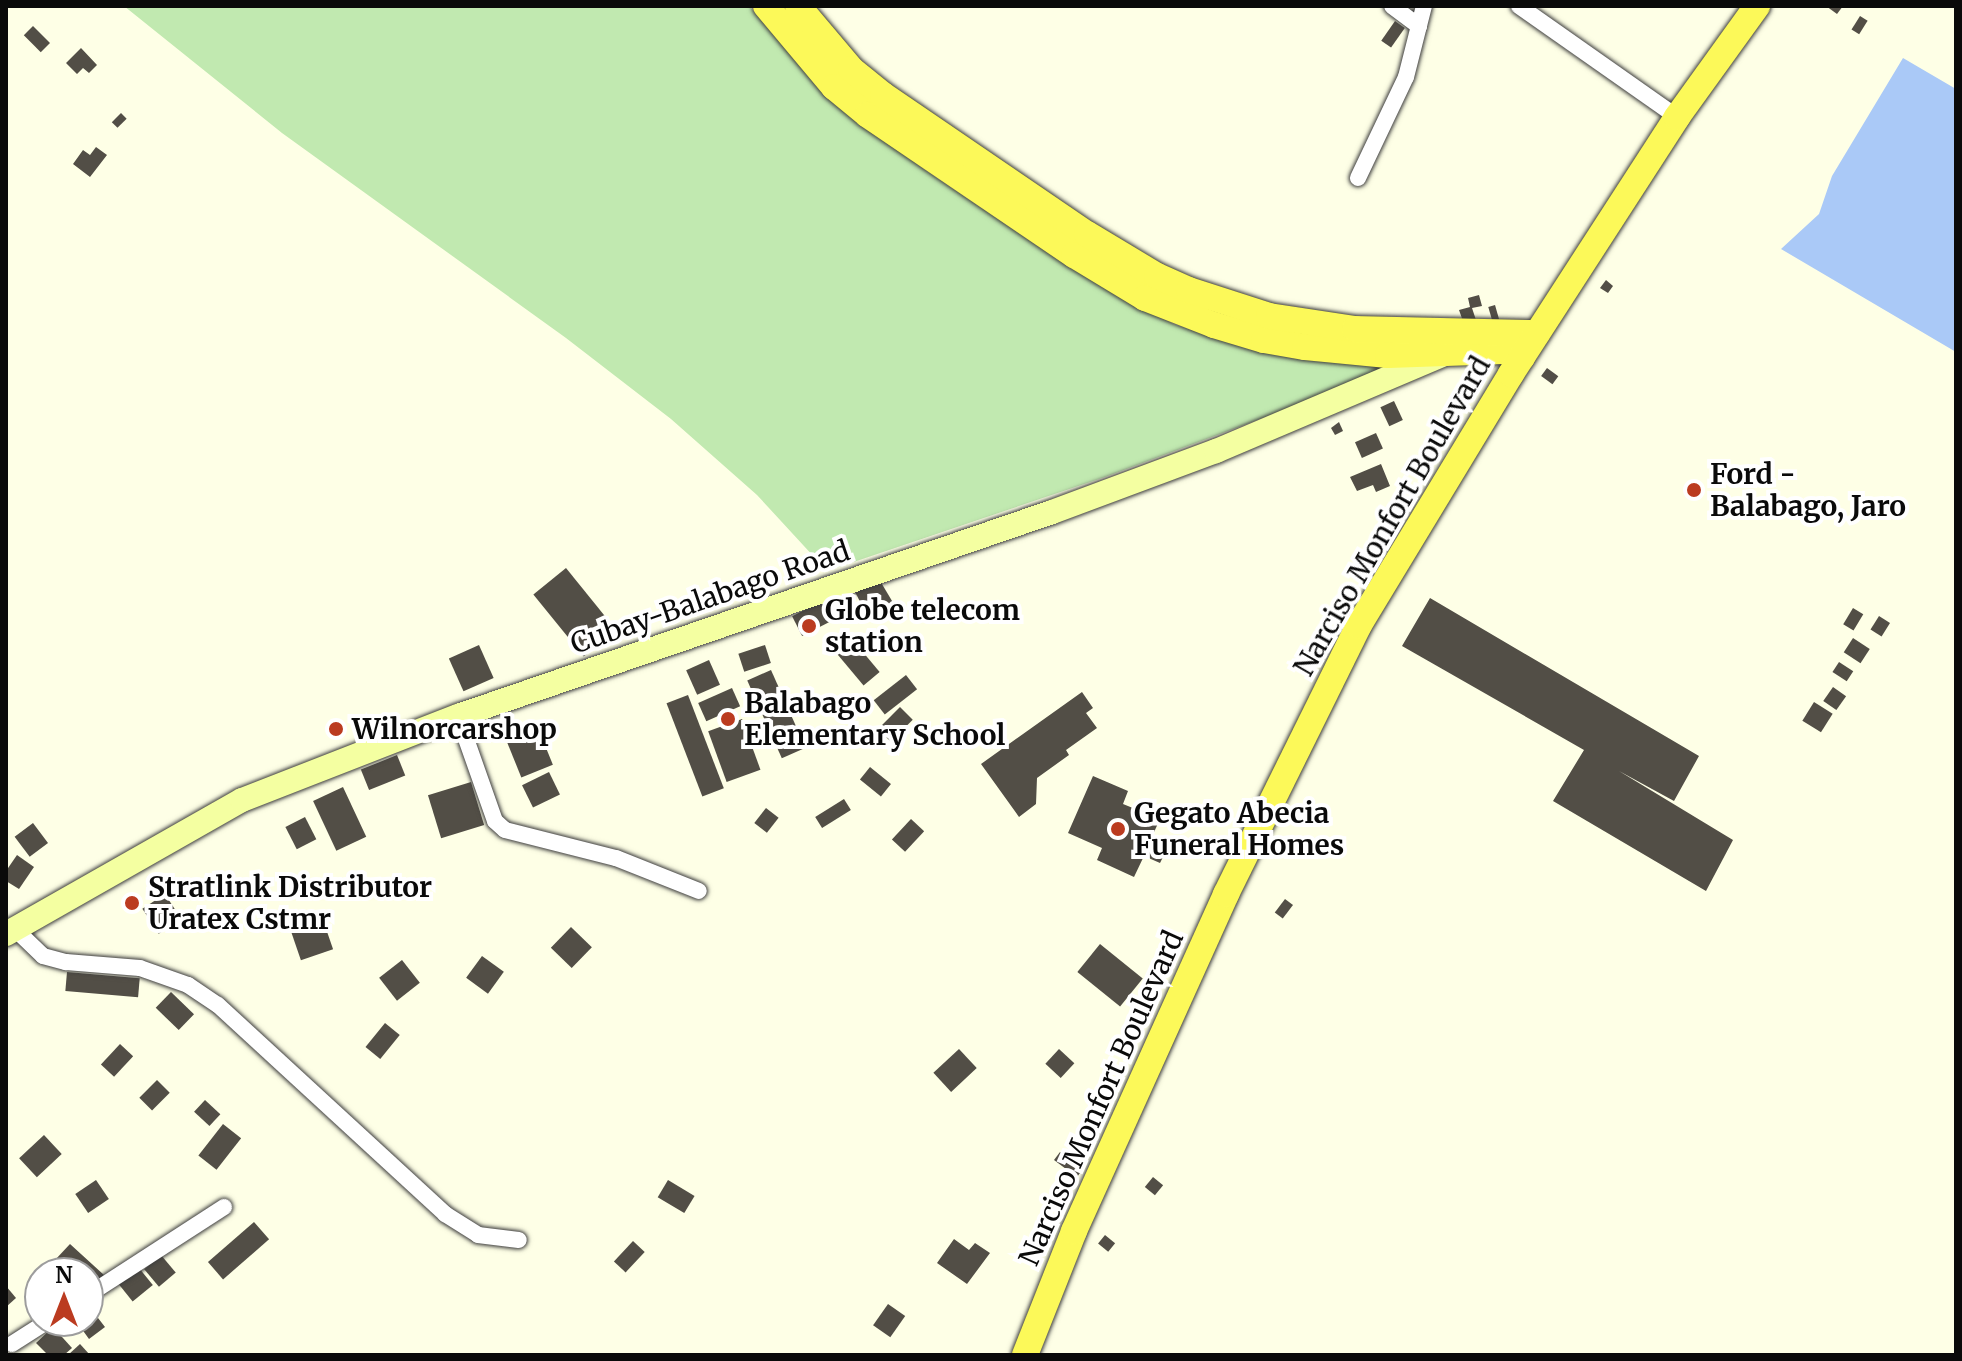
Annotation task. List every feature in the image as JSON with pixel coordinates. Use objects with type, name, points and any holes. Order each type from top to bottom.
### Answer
[{"type":"main road","points":[[766,6],[834,87],[868,115],[1074,255],[1145,298],[1179,313],[1264,340],[1353,354],[1503,351],[1522,357]]},
{"type":"main road","points":[[798,6],[851,69],[883,95],[1087,234],[1157,276],[1189,290],[1269,316],[1355,329],[1537,333]]},
{"type":"main road","name":"Narciso Monfort Boulevard","points":[[1025,1355],[1074,1231],[1226,894],[1359,625],[1537,333],[1677,117],[1757,6]]},
{"type":"main road","name":"Cubay-Balabago Road","points":[[9,929],[242,800],[458,716],[1052,512],[1216,451],[1449,352]]},
{"type":"street","points":[[1392,6],[1419,26]]},
{"type":"street","points":[[1358,178],[1406,77],[1424,6]]},
{"type":"street","points":[[1519,6],[1677,117]]},
{"type":"street","points":[[458,716],[495,821],[505,830],[616,858],[699,891]]},
{"type":"street","points":[[9,929],[43,956],[66,962],[140,968],[188,985],[218,1005],[445,1214],[478,1235],[519,1240]]},
{"type":"street","points":[[104,1285],[224,1207]]},
{"type":"green space","points":[[124,6],[749,6],[828,94],[925,170],[1059,260],[1173,324],[1265,353],[1399,367],[1105,477],[827,571],[757,495],[671,419],[566,338],[282,133]]},
{"type":"water","points":[[1903,58],[1956,89],[1956,352],[1781,249],[1819,214],[1832,176]]},
{"type":"building","points":[[1826,6],[1843,6],[1837,14]]},
{"type":"building","points":[[1860,16],[1868,21],[1859,34],[1852,30]]},
{"type":"building","points":[[1395,21],[1405,28],[1391,48],[1381,41]]},
{"type":"building","points":[[33,26],[50,43],[41,52],[24,35]]},
{"type":"building","points":[[81,48],[97,65],[89,73],[83,68],[77,74],[66,63]]},
{"type":"building","points":[[121,113],[127,119],[117,128],[112,122]]},
{"type":"building","points":[[96,147],[107,155],[90,177],[73,164],[83,150],[90,155]]},
{"type":"building","points":[[1606,280],[1613,286],[1608,293],[1600,288]]},
{"type":"building","points":[[1479,295],[1482,306],[1472,308],[1476,320],[1464,324],[1459,310],[1470,307],[1468,298]]},
{"type":"building","points":[[1495,305],[1499,319],[1492,321],[1488,307]]},
{"type":"building","points":[[1547,368],[1558,376],[1552,384],[1541,376]]},
{"type":"building","points":[[1394,401],[1403,420],[1389,426],[1380,407]]},
{"type":"building","points":[[1339,422],[1343,431],[1335,435],[1331,428]]},
{"type":"building","points":[[1376,433],[1383,449],[1362,458],[1355,442]]},
{"type":"building","points":[[1381,464],[1390,486],[1376,492],[1373,485],[1357,491],[1350,477]]},
{"type":"building","points":[[566,568],[616,630],[584,657],[533,594]]},
{"type":"building","points":[[879,579],[895,606],[870,621],[854,590]]},
{"type":"building","name":"Globe telecom station","points":[[834,595],[844,615],[802,636],[792,616]]},
{"type":"building","points":[[1430,598],[1699,756],[1674,801],[1619,771],[1733,840],[1706,891],[1553,801],[1584,750],[1402,646]]},
{"type":"building","points":[[1853,608],[1863,614],[1854,630],[1843,624]]},
{"type":"building","points":[[1879,616],[1890,623],[1882,636],[1871,630]]},
{"type":"building","points":[[1853,638],[1870,649],[1861,663],[1844,652]]},
{"type":"building","points":[[852,639],[880,672],[864,685],[836,652]]},
{"type":"building","points":[[479,645],[494,678],[463,691],[449,658]]},
{"type":"building","points":[[765,645],[771,663],[744,672],[738,654]]},
{"type":"building","points":[[709,660],[720,685],[697,695],[686,670]]},
{"type":"building","points":[[1839,662],[1853,671],[1847,681],[1832,672]]},
{"type":"building","points":[[771,670],[806,748],[782,758],[747,681]]},
{"type":"building","points":[[906,675],[917,689],[885,714],[874,700]]},
{"type":"building","points":[[1833,687],[1846,696],[1836,710],[1823,701]]},
{"type":"building","points":[[732,688],[740,706],[706,721],[698,703]]},
{"type":"building","points":[[1082,692],[1093,708],[1086,713],[1097,728],[1066,750],[1069,755],[1037,778],[1036,804],[1019,817],[981,764]]},
{"type":"building","points":[[688,695],[724,788],[702,797],[667,703]]},
{"type":"building","points":[[1814,702],[1833,714],[1821,732],[1802,721]]},
{"type":"building","points":[[900,707],[913,720],[891,742],[878,729]]},
{"type":"building","points":[[742,719],[760,770],[727,782],[708,731]]},
{"type":"building","points":[[536,723],[553,765],[521,777],[504,736]]},
{"type":"building","points":[[397,755],[405,775],[369,790],[361,770]]},
{"type":"building","points":[[870,767],[891,784],[881,796],[860,779]]},
{"type":"building","points":[[549,772],[560,794],[533,808],[522,785]]},
{"type":"building","points":[[1093,776],[1128,791],[1123,804],[1160,819],[1150,841],[1167,849],[1160,863],[1144,856],[1134,877],[1097,860],[1102,848],[1068,833]]},
{"type":"building","points":[[471,782],[484,825],[441,838],[428,795]]},
{"type":"building","points":[[343,787],[366,837],[336,851],[313,801]]},
{"type":"building","points":[[844,799],[851,810],[822,828],[815,817]]},
{"type":"building","points":[[766,808],[779,818],[767,833],[754,823]]},
{"type":"building","points":[[305,817],[316,839],[297,849],[285,827]]},
{"type":"building","points":[[911,819],[924,831],[905,852],[892,839]]},
{"type":"building","points":[[33,823],[48,843],[30,857],[15,837]]},
{"type":"building","points":[[17,855],[34,867],[19,889],[6,881],[6,871]]},
{"type":"building","points":[[165,894],[181,919],[159,934],[142,909]]},
{"type":"building","points":[[1285,899],[1293,905],[1283,919],[1275,913]]},
{"type":"building","points":[[322,917],[333,949],[301,960],[290,928]]},
{"type":"building","points":[[571,927],[592,947],[572,968],[551,948]]},
{"type":"building","points":[[1100,944],[1143,979],[1120,1007],[1077,972]]},
{"type":"building","points":[[482,956],[504,972],[488,994],[466,978]]},
{"type":"building","points":[[402,960],[420,983],[397,1001],[379,978]]},
{"type":"building","points":[[67,972],[140,978],[138,997],[65,991]]},
{"type":"building","points":[[171,992],[194,1014],[179,1030],[156,1008]]},
{"type":"building","points":[[385,1023],[400,1035],[380,1059],[365,1047]]},
{"type":"building","points":[[120,1044],[133,1056],[114,1077],[101,1064]]},
{"type":"building","points":[[959,1049],[977,1068],[951,1092],[933,1073]]},
{"type":"building","points":[[1059,1049],[1074,1063],[1061,1078],[1045,1064]]},
{"type":"building","points":[[157,1080],[170,1093],[152,1110],[139,1098]]},
{"type":"building","points":[[205,1100],[220,1114],[209,1126],[194,1112]]},
{"type":"building","points":[[223,1124],[241,1138],[216,1170],[198,1156]]},
{"type":"building","points":[[44,1135],[62,1154],[37,1177],[19,1158]]},
{"type":"building","points":[[1060,1152],[1083,1169],[1071,1185],[1060,1178],[1066,1169],[1054,1160]]},
{"type":"building","points":[[1153,1177],[1163,1185],[1155,1195],[1145,1187]]},
{"type":"building","points":[[96,1180],[109,1199],[88,1213],[75,1194]]},
{"type":"building","points":[[668,1180],[695,1196],[684,1213],[658,1197]]},
{"type":"building","points":[[254,1222],[269,1239],[223,1279],[208,1262]]},
{"type":"building","points":[[1105,1235],[1115,1243],[1108,1252],[1098,1244]]},
{"type":"building","points":[[954,1239],[969,1250],[975,1243],[990,1253],[967,1284],[937,1263]]},
{"type":"building","points":[[633,1241],[645,1252],[626,1272],[614,1261]]},
{"type":"building","points":[[70,1244],[84,1257],[58,1257]]},
{"type":"building","points":[[161,1255],[176,1273],[159,1287],[144,1269]]},
{"type":"building","points":[[139,1268],[153,1285],[133,1301],[119,1284]]},
{"type":"building","points":[[6,1286],[16,1298],[6,1307]]},
{"type":"building","points":[[888,1304],[905,1316],[890,1337],[873,1325]]},
{"type":"building","points":[[42,1337],[62,1337],[72,1348],[64,1355],[48,1355],[36,1343]]},
{"type":"building","points":[[80,1344],[90,1355],[68,1355]]},
{"type":"place","name":"Ford - Balabago, Jaro","points":[[1694,490]]},
{"type":"place","name":"Globe telecom station","points":[[809,626]]},
{"type":"place","name":"Balabago Elementary School","points":[[728,719]]},
{"type":"place","name":"Wilnorcarshop","points":[[336,729]]},
{"type":"place","name":"Gegato Abecia Funeral Homes","points":[[1118,829]]},
{"type":"place","name":"Stratlink Distributor Uratex Cstmr","points":[[132,903]]}]
